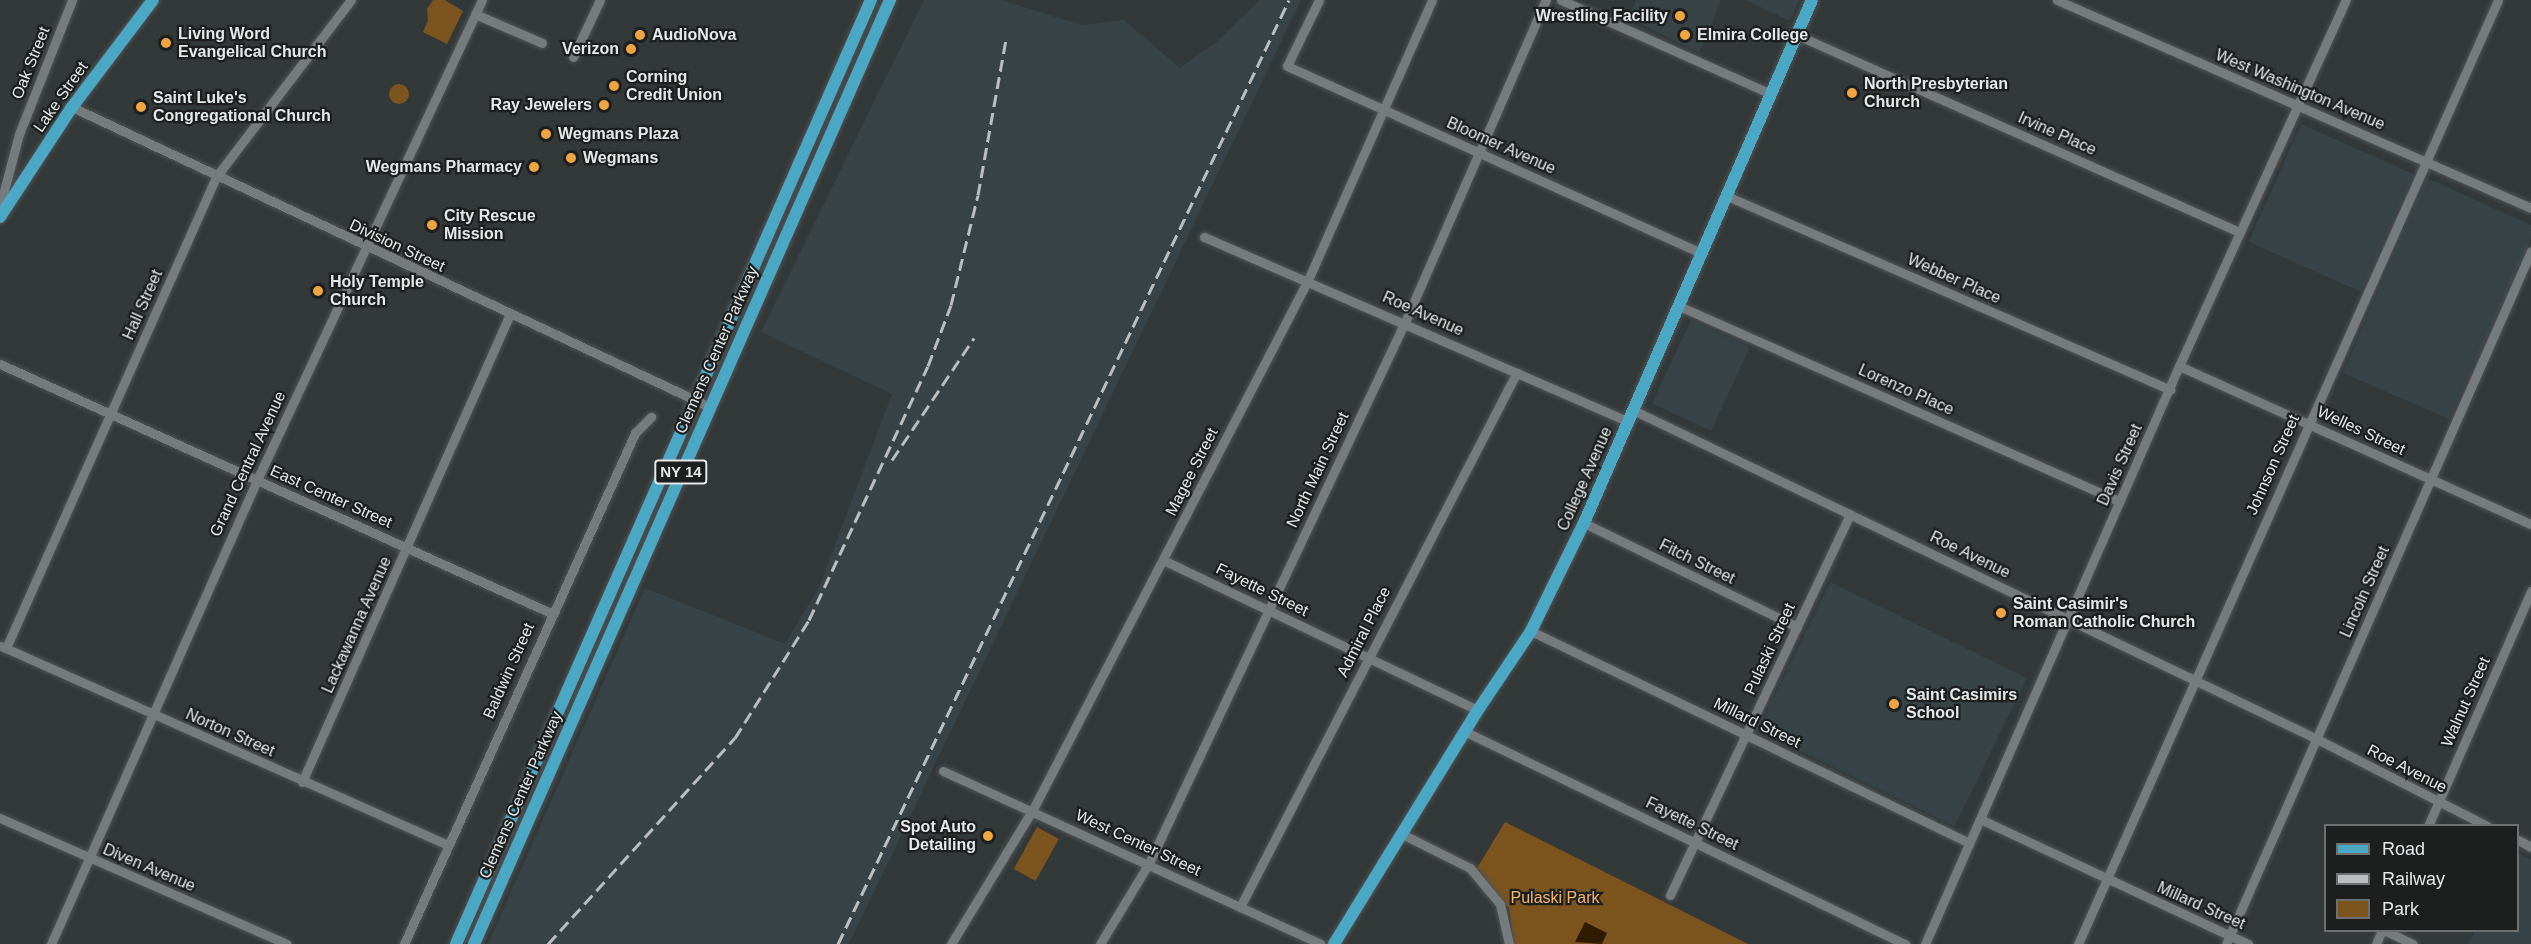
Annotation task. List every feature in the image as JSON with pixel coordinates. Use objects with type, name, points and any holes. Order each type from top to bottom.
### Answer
[{"type":"main road","name":"Lake Street","points":[[0,217],[72,107],[153,0]]},
{"type":"main road","name":"Clemens Center Parkway","points":[[456,944],[871,0]]},
{"type":"main road","name":"Clemens Center Parkway","points":[[474,944],[890,0]]},
{"type":"main road","name":"College Avenue","points":[[1334,944],[1467,732],[1478,710],[1531,631],[1584,523],[1812,0]]},
{"type":"street","name":"Oak Street","points":[[0,206],[19,134],[72,0]]},
{"type":"street","name":"Hall Street","points":[[3,647],[216,177],[351,0]]},
{"type":"street","name":"Grand Central Avenue","points":[[51,944],[256,480],[482,0]]},
{"type":"street","points":[[573,57],[600,0]]},
{"type":"street","points":[[864,16],[865,0]]},
{"type":"street","name":"Bloomer Avenue","points":[[1318,0],[1287,66],[1702,253]]},
{"type":"street","name":"Magee Street","points":[[951,944],[1032,812],[1308,280],[1431,0]]},
{"type":"street","name":"North Main Street","points":[[1100,944],[1149,863],[1405,322],[1546,0]]},
{"type":"street","points":[[1561,0],[1771,94]]},
{"type":"street","name":"West Washington Avenue","points":[[2057,0],[2531,208]]},
{"type":"street","name":"Davis Street","points":[[1925,944],[2179,366],[2346,0]]},
{"type":"street","name":"Johnson Street","points":[[2078,944],[2498,0]]},
{"type":"street","points":[[475,14],[542,43]]},
{"type":"street","name":"Irvine Place","points":[[1797,35],[2240,232]]},
{"type":"street","name":"Division Street","points":[[72,107],[216,177],[710,407]]},
{"type":"street","name":"Webber Place","points":[[1727,196],[2170,390]]},
{"type":"street","name":"Roe Avenue","points":[[1204,237],[1517,372],[1631,416],[1850,514],[2317,739],[2485,824]]},
{"type":"street","name":"Lincoln Street","points":[[2228,940],[2531,251]]},
{"type":"street","name":"Lorenzo Place","points":[[1679,306],[2120,501]]},
{"type":"street","name":"Lackawanna Avenue","points":[[302,782],[409,547],[510,315]]},
{"type":"street","name":"East Center Street","points":[[0,364],[551,613]]},
{"type":"street","name":"Welles Street","points":[[2179,366],[2531,524]]},
{"type":"street","name":"Admiral Place","points":[[1240,908],[1517,372]]},
{"type":"street","name":"Baldwin Street","points":[[404,944],[551,613],[635,433],[651,417]]},
{"type":"street","name":"Pulaski Street","points":[[1670,895],[1850,514]]},
{"type":"street","name":"Fitch Street","points":[[1584,523],[1797,627]]},
{"type":"street","name":"Fayette Street","points":[[1163,560],[1478,710]]},
{"type":"street","name":"Walnut Street","points":[[2428,824],[2531,591]]},
{"type":"street","name":"Millard Street","points":[[1531,631],[1969,843]]},
{"type":"street","name":"Norton Street","points":[[3,647],[448,845]]},
{"type":"street","name":"Fayette Street","points":[[1467,732],[1905,944]]},
{"type":"street","name":"West Center Street","points":[[943,771],[1149,863],[1320,944]]},
{"type":"street","name":"Diven Avenue","points":[[0,819],[287,944]]},
{"type":"street","name":"Millard Street","points":[[1980,819],[2228,940],[2248,944]]},
{"type":"street","points":[[1402,834],[1470,868],[1500,904],[1509,944]]},
{"type":"street","points":[[2387,932],[2412,944]]},
{"type":"shaded area","points":[[924,0],[1001,0],[1082,25],[1124,20],[1180,68],[1216,42],[1260,0],[1301,0],[849,944],[488,944],[645,588],[785,644],[819,587],[892,394],[761,332]]},
{"type":"shaded area","name":"Elmira College","points":[[1636,0],[1721,0],[1699,53],[1629,18]]},
{"type":"shaded area","name":"Elmira College","points":[[1745,0],[1799,0],[1790,21]]},
{"type":"shaded area","points":[[2301,124],[2413,174],[2361,292],[2249,242]]},
{"type":"shaded area","points":[[2427,178],[2531,225],[2531,239],[2449,419],[2343,373]]},
{"type":"shaded area","points":[[1691,320],[1750,347],[1711,431],[1652,403]]},
{"type":"shaded area","name":"Saint Casimirs School","points":[[1830,582],[2027,678],[1955,826],[1758,730]]},
{"type":"shaded area","points":[[2519,853],[2531,859],[2531,944],[2469,944],[2475,932],[2519,932]]},
{"type":"shaded area","points":[[1585,922],[1607,933],[1602,944],[1575,942]]},
{"type":"green space","points":[[433,0],[445,0],[463,11],[447,44],[423,32],[428,21],[427,9]]},
{"type":"green space","points":[[399,84],[406,87],[409,94],[406,101],[399,104],[392,101],[389,94],[392,87]]},
{"type":"green space","name":"Pulaski Park","points":[[1505,822],[1748,944],[1514,944],[1509,908],[1477,868]]},
{"type":"green space","points":[[1037,827],[1059,839],[1036,881],[1014,869]]},
{"type":"railway","points":[[838,944],[1289,0]]},
{"type":"railway","points":[[548,944],[735,738],[809,620],[928,366],[951,305],[978,195],[1006,39]]},
{"type":"railway","points":[[892,460],[974,338]]},
{"type":"place","name":"Wrestling Facility","points":[[1680,16]]},
{"type":"place","name":"AudioNova","points":[[640,35]]},
{"type":"place","name":"Elmira College","points":[[1685,35]]},
{"type":"place","name":"Living Word Evangelical Church","points":[[166,43]]},
{"type":"place","name":"Verizon","points":[[631,49]]},
{"type":"place","name":"Corning Credit Union","points":[[614,86]]},
{"type":"place","name":"North Presbyterian Church","points":[[1852,93]]},
{"type":"place","name":"Ray Jewelers","points":[[604,105]]},
{"type":"place","name":"Saint Luke's Congregational Church","points":[[141,107]]},
{"type":"place","name":"Wegmans Plaza","points":[[546,134]]},
{"type":"place","name":"Wegmans","points":[[571,158]]},
{"type":"place","name":"Wegmans Pharmacy","points":[[534,167]]},
{"type":"place","name":"City Rescue Mission","points":[[432,225]]},
{"type":"place","name":"Holy Temple Church","points":[[318,291]]},
{"type":"place","name":"Saint Casimir's Roman Catholic Church","points":[[2001,613]]},
{"type":"place","name":"Saint Casimirs School","points":[[1894,704]]},
{"type":"place","name":"Spot Auto Detailing","points":[[988,836]]}]
